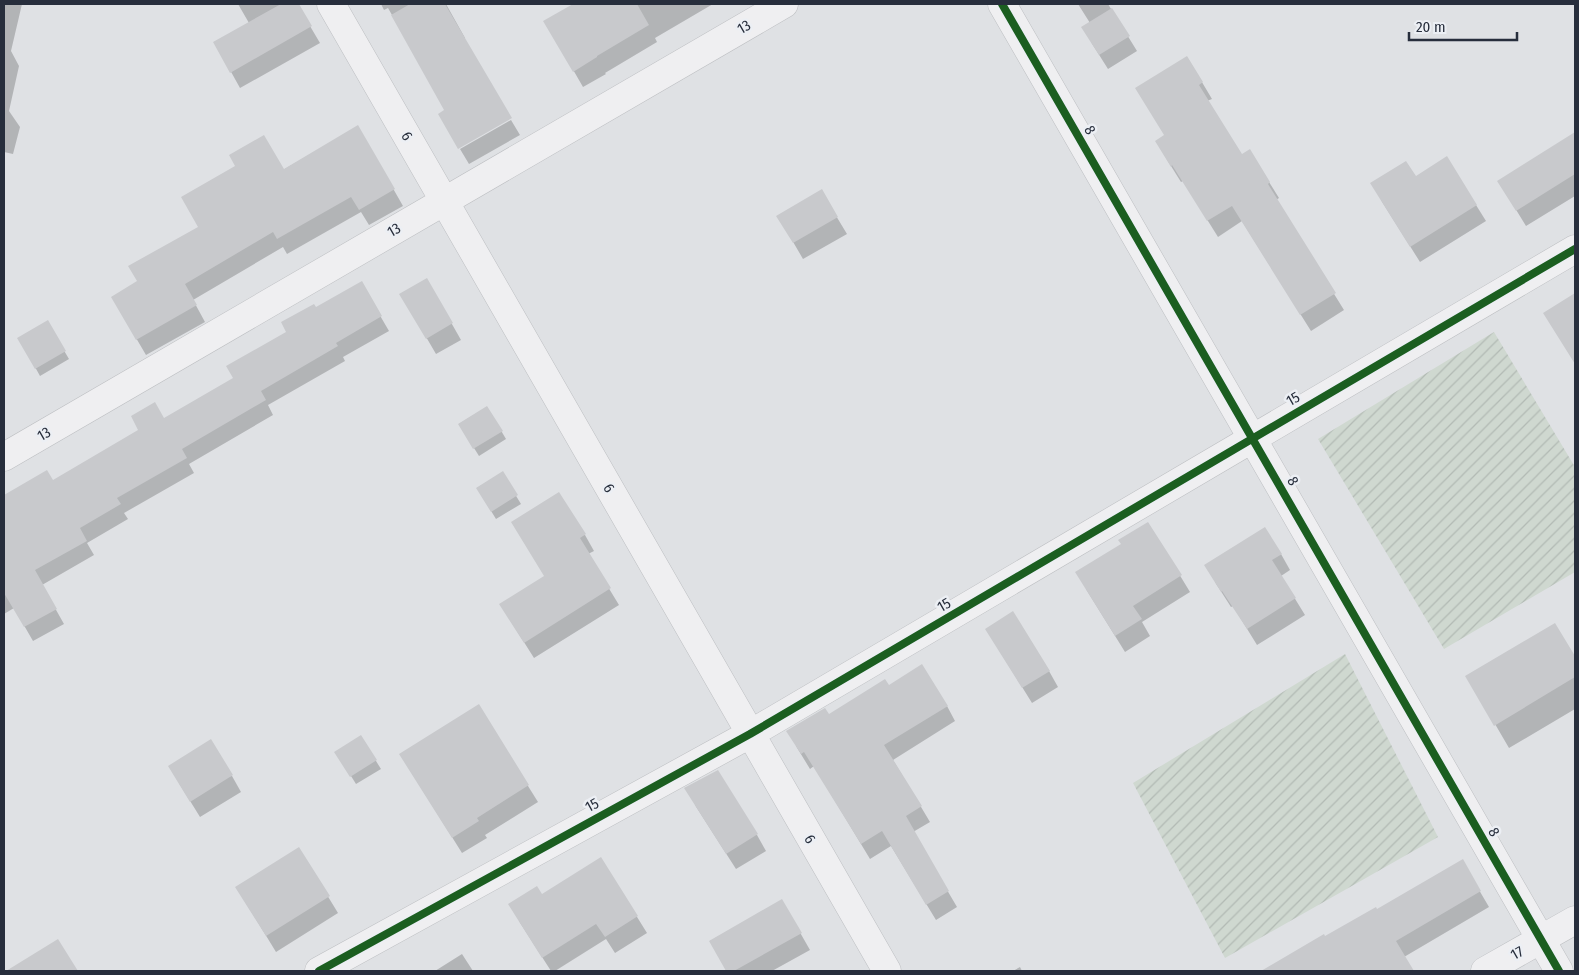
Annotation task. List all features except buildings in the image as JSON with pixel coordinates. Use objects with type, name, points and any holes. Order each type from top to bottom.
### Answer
[{"type":"street","name":"6","points":[[331,4],[887,971]]},
{"type":"street","name":"13","points":[[4,457],[784,4]]},
{"type":"street","name":"8","points":[[1002,4],[1559,971]]},
{"type":"street","name":"15","points":[[319,971],[750,734],[1575,249]]},
{"type":"street","name":"17","points":[[1485,971],[1575,920]]},
{"type":"shaded area","points":[[1494,332],[1575,467],[1575,572],[1444,649],[1318,439]]},
{"type":"shaded area","points":[[1345,654],[1438,837],[1225,958],[1133,783]]},
{"type":"cycle path","points":[[1002,4],[1559,971]]},
{"type":"cycle path","points":[[319,971],[750,734],[1575,249]]}]
